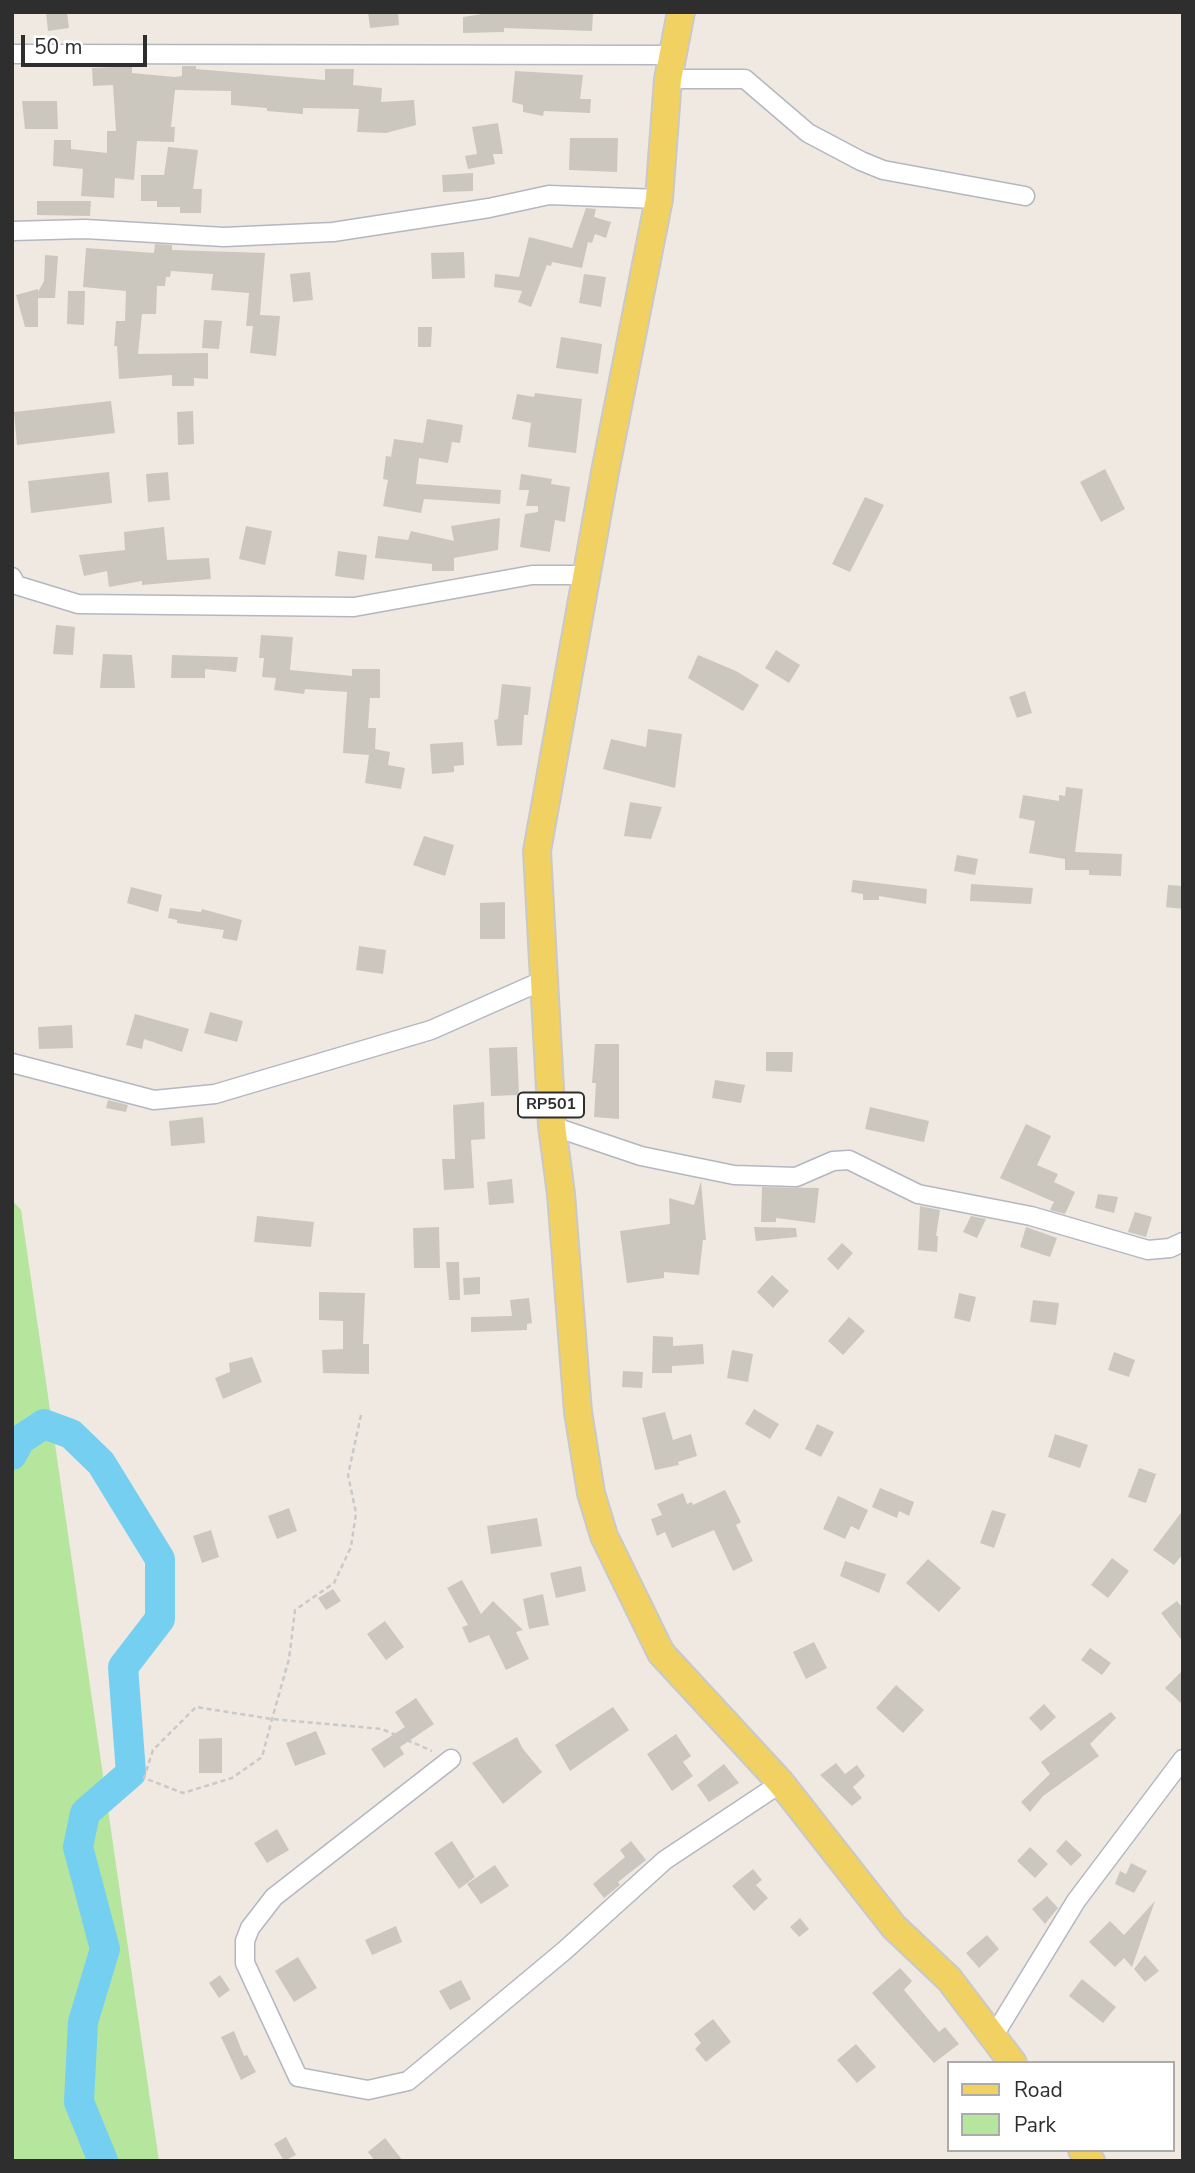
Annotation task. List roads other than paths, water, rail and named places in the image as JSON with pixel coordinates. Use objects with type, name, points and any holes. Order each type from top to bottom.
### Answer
[{"type":"main road","name":"RP501","points":[[681,12],[671,67],[659,199],[586,575],[537,851],[552,1125],[561,1194],[578,1412],[592,1493],[604,1536],[661,1653],[781,1783],[894,1927],[949,1979],[1011,2061]]},
{"type":"street","points":[[12,54],[671,67],[745,79],[808,132],[883,170],[1025,196]]},
{"type":"street","points":[[12,231],[85,229],[224,237],[320,233],[489,208],[549,195],[659,199]]},
{"type":"street","points":[[12,577],[16,585],[78,604],[340,607],[533,575],[586,575]]},
{"type":"street","points":[[12,1063],[153,1100],[215,1094],[431,1030],[544,980]]},
{"type":"street","points":[[552,1125],[641,1156],[734,1175],[796,1177],[833,1161],[849,1160],[918,1194],[1031,1216],[1148,1250],[1170,1248],[1183,1242]]},
{"type":"street","points":[[451,1759],[274,1897],[250,1928],[245,1941],[245,1963],[298,2077],[368,2090],[408,2081],[564,1951],[665,1860],[781,1783]]},
{"type":"street","points":[[993,2037],[1076,1901],[1183,1759]]},
{"type":"waterway","points":[[12,1455],[20,1440],[44,1424],[71,1434],[101,1463],[160,1559],[160,1619],[123,1667],[131,1773],[85,1813],[78,1847],[105,1949],[83,2022],[79,2102],[103,2161]]}]
